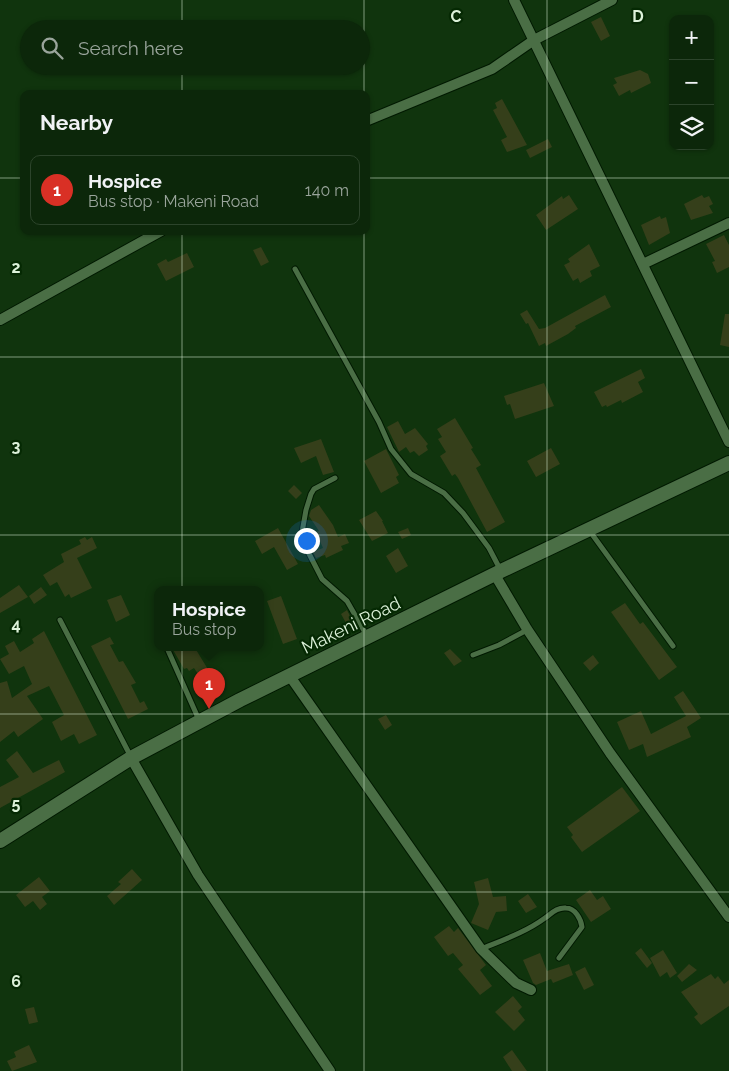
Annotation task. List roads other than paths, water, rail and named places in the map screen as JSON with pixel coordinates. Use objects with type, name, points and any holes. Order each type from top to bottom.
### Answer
[{"type":"main road","name":"Makeni Road","points":[[0,841],[131,758],[200,720],[289,674],[368,638],[498,573],[729,464]]},
{"type":"street","points":[[514,0],[729,442]]},
{"type":"street","points":[[370,118],[492,68],[534,40],[612,0]]},
{"type":"street","points":[[643,264],[729,223]]},
{"type":"street","points":[[0,320],[154,235]]},
{"type":"street","points":[[498,573],[528,630],[610,753],[729,917]]},
{"type":"street","points":[[289,674],[481,949],[516,983],[530,990]]},
{"type":"street","points":[[131,758],[198,875],[330,1071]]},
{"type":"lane","points":[[295,269],[379,422],[391,449],[411,474],[444,493],[463,513],[489,548],[498,573]]},
{"type":"lane","points":[[335,478],[314,489],[311,494],[301,538],[322,578],[347,601],[368,638]]},
{"type":"lane","points":[[589,530],[673,646]]},
{"type":"lane","points":[[60,620],[131,758]]},
{"type":"lane","points":[[473,655],[499,645],[528,630]]},
{"type":"lane","points":[[168,651],[200,720]]},
{"type":"lane","points":[[481,949],[535,926],[558,909],[566,908],[577,914],[582,927],[559,958]]},
{"type":"place","name":"Hospice","points":[[209,709]]}]
